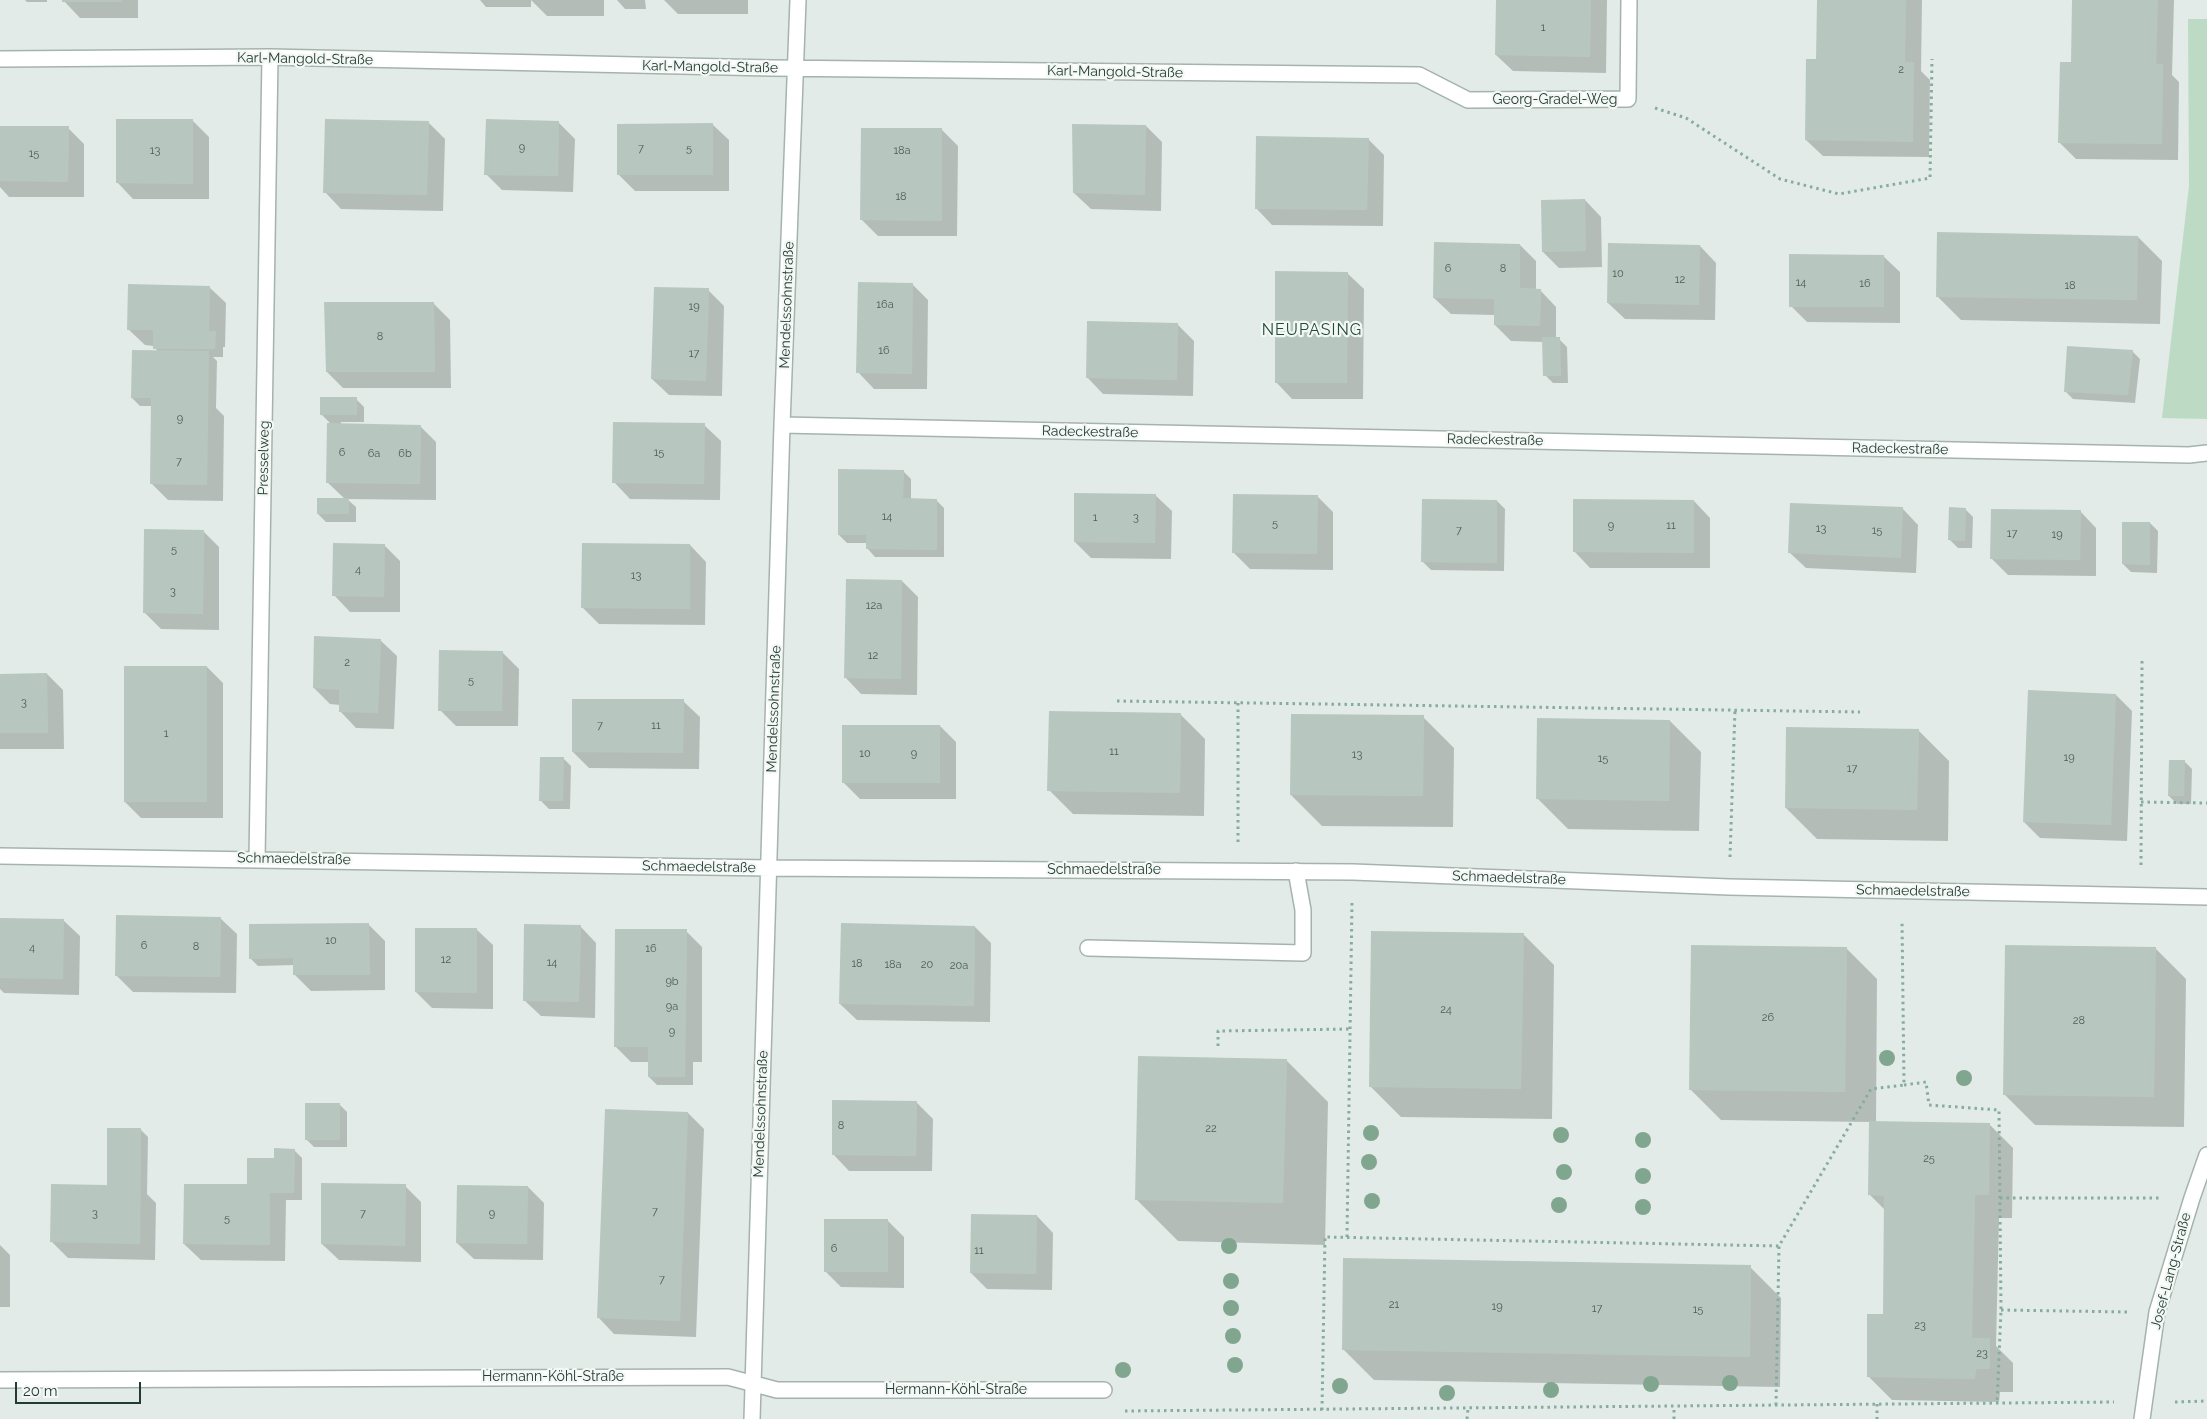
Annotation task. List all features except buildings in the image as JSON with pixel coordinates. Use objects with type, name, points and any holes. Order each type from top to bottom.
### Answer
[{"type":"street","name":"Mendelssohnstraße","points":[[752,1419],[782,425],[798,0]]},
{"type":"street","name":"Georg-Gradel-Weg","points":[[1420,75],[1468,100],[1628,99],[1629,0]]},
{"type":"street","name":"Karl-Mangold-Straße","points":[[0,59],[270,57],[795,68],[1420,75]]},
{"type":"street","name":"Presselweg","points":[[257,859],[270,57]]},
{"type":"street","name":"Radeckestraße","points":[[782,425],[2179,455],[2207,453]]},
{"type":"street","name":"Schmaedelstraße","points":[[0,856],[770,868],[1353,872],[1729,887],[2207,896]]},
{"type":"street","points":[[1088,948],[1303,953],[1303,910],[1296,871]]},
{"type":"street","name":"Josef-Lang-Straße","points":[[2142,1419],[2157,1312],[2207,1155]]},
{"type":"street","name":"Hermann-Köhl-Straße","points":[[0,1380],[728,1376],[777,1390],[1104,1390]]},
{"type":"path","points":[[1628,99],[1686,118],[1780,179],[1839,194],[1930,178],[1932,59]]},
{"type":"path","points":[[2141,896],[2142,660]]},
{"type":"path","points":[[1117,701],[1860,712]]},
{"type":"path","points":[[1238,703],[1238,871]]},
{"type":"path","points":[[1729,887],[1735,710]]},
{"type":"path","points":[[2142,802],[2207,803]]},
{"type":"path","points":[[1347,1238],[1353,872]]},
{"type":"path","points":[[1901,891],[1904,1085]]},
{"type":"path","points":[[1218,1046],[1218,1031],[1350,1029]]},
{"type":"path","points":[[1776,1405],[1779,1246],[1871,1089],[1926,1082],[1929,1105],[1999,1110],[2001,1310],[1996,1404]]},
{"type":"path","points":[[2000,1198],[2192,1198]]},
{"type":"path","points":[[1322,1410],[1325,1238],[1779,1246]]},
{"type":"path","points":[[2001,1310],[2157,1312]]},
{"type":"path","points":[[1104,1390],[1104,1412],[2207,1402]]},
{"type":"path","points":[[1877,1404],[1877,1419]]},
{"type":"path","points":[[1674,1407],[1674,1419]]},
{"type":"path","points":[[1467,1419],[1468,1409]]},
{"type":"green space","points":[[2188,19],[2207,19],[2207,419],[2162,418],[2189,186]]},
{"type":"district","name":"NEUPASING","points":[[1312,330]]}]
